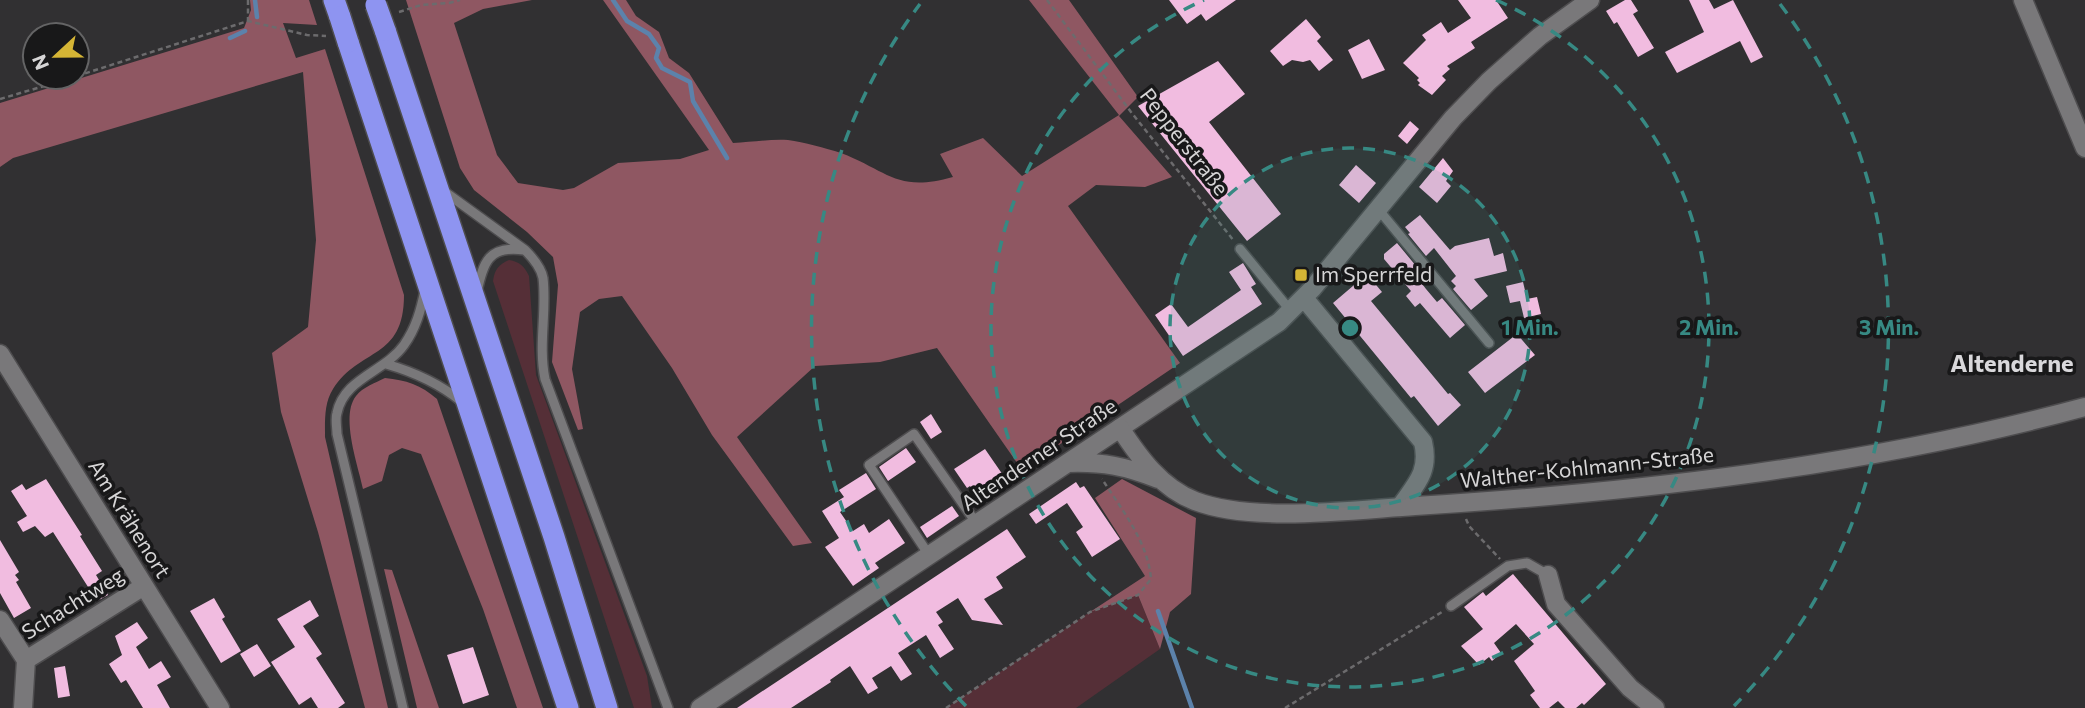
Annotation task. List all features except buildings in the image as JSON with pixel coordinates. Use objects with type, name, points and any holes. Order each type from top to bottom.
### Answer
[{"type":"highway","points":[[376,3],[554,537],[607,708]]},
{"type":"highway","points":[[337,9],[568,708]]},
{"type":"street","name":"Altenderner Straße","points":[[700,708],[1266,331],[1297,304],[1453,118],[1489,80],[1540,36],[1590,0]]},
{"type":"street","points":[[2023,0],[2085,148]]},
{"type":"street","points":[[1297,304],[1423,442],[1426,457],[1424,470],[1400,507]]},
{"type":"street","name":"Am Krähenort","points":[[0,354],[220,708]]},
{"type":"street","name":"Walther-Kohlmann-Straße","points":[[1119,428],[1160,480],[1193,500],[1229,510],[1283,512],[1459,504],[1657,486],[1779,471],[1958,438],[2085,407]]},
{"type":"street","points":[[1069,463],[1127,467],[1160,480]]},
{"type":"street","points":[[1548,575],[1556,604],[1630,688],[1655,708]]},
{"type":"street","name":"Schachtweg","points":[[26,660],[144,586]]},
{"type":"street","name":"Schachtweg","points":[[0,620],[26,660],[23,708]]},
{"type":"lane","points":[[437,187],[525,250],[535,260],[543,276],[541,358],[545,379],[668,708]]},
{"type":"lane","points":[[1378,208],[1489,343]]},
{"type":"lane","points":[[1240,249],[1297,304]]},
{"type":"lane","points":[[475,305],[482,268],[490,258],[501,250],[525,250]]},
{"type":"lane","points":[[403,708],[337,434],[337,413],[347,391],[386,364],[403,346],[419,317],[426,283]]},
{"type":"lane","points":[[386,364],[418,373],[449,391],[468,407]]},
{"type":"lane","points":[[929,555],[869,465],[914,434],[977,524]]},
{"type":"lane","points":[[1451,607],[1508,566],[1527,563],[1548,575]]},
{"type":"path","points":[[91,72],[248,21],[248,0]]},
{"type":"path","points":[[420,0],[421,5]]},
{"type":"path","name":"Pepperstraße","points":[[1046,0],[1131,113],[1240,249]]},
{"type":"path","points":[[0,99],[28,91]]},
{"type":"path","points":[[946,708],[1090,612],[1138,595],[1151,579],[1150,566],[1135,530],[1091,463]]},
{"type":"path","points":[[1459,504],[1469,526],[1508,566]]},
{"type":"path","points":[[1285,708],[1451,607]]},
{"type":"shaded area","points":[[250,0],[309,0],[317,25],[283,23],[296,58],[325,49],[404,295],[397,331],[389,342],[355,366],[333,389],[325,418],[325,437],[388,708],[365,708],[318,532],[281,412],[272,353],[308,327],[316,240],[303,72],[13,158],[0,167],[0,103],[39,91],[91,91],[91,75],[244,28],[251,10]]},
{"type":"shaded area","points":[[406,0],[532,0],[483,9],[454,23],[497,155],[518,183],[563,190],[574,188],[618,163],[680,159],[709,150],[603,0],[626,0],[636,16],[659,32],[669,58],[689,73],[733,143],[781,140],[801,142],[841,153],[894,178],[918,183],[953,177],[940,154],[983,138],[1022,176],[1119,115],[1029,0],[1069,0],[1138,97],[1119,116],[1172,177],[1145,187],[1096,185],[1068,206],[1180,363],[1022,470],[937,348],[880,362],[815,366],[737,437],[812,543],[793,546],[712,435],[672,368],[622,296],[599,299],[580,312],[572,369],[583,429],[578,430],[552,362],[558,285],[553,257],[527,232],[474,190],[460,168]]},
{"type":"shaded area","points":[[509,260],[521,265],[529,276],[536,375],[647,676],[652,708],[634,708],[493,281],[498,268]]},
{"type":"shaded area","points":[[385,378],[413,384],[437,399],[543,708],[517,708],[483,609],[421,454],[402,448],[389,455],[382,481],[363,489],[350,428],[352,405],[362,390]]},
{"type":"shaded area","points":[[1122,479],[1196,518],[1191,594],[1170,612],[1160,649],[1138,595],[1090,612],[1145,576],[1095,498]]},
{"type":"shaded area","points":[[384,569],[392,570],[439,708],[417,708]]},
{"type":"shaded area","points":[[1138,595],[1160,649],[1076,708],[946,708],[1090,612]]},
{"type":"waterway","points":[[255,0],[257,17]]},
{"type":"waterway","points":[[613,0],[627,21],[649,34],[659,48],[656,58],[662,68],[690,82],[693,101],[727,158]]},
{"type":"waterway","points":[[230,38],[245,31]]},
{"type":"waterway","points":[[1158,611],[1192,708]]},
{"type":"place","name":"Im Sperrfeld","points":[[1301,275]]},
{"type":"district","name":"Altenderne","points":[[2012,364]]}]
